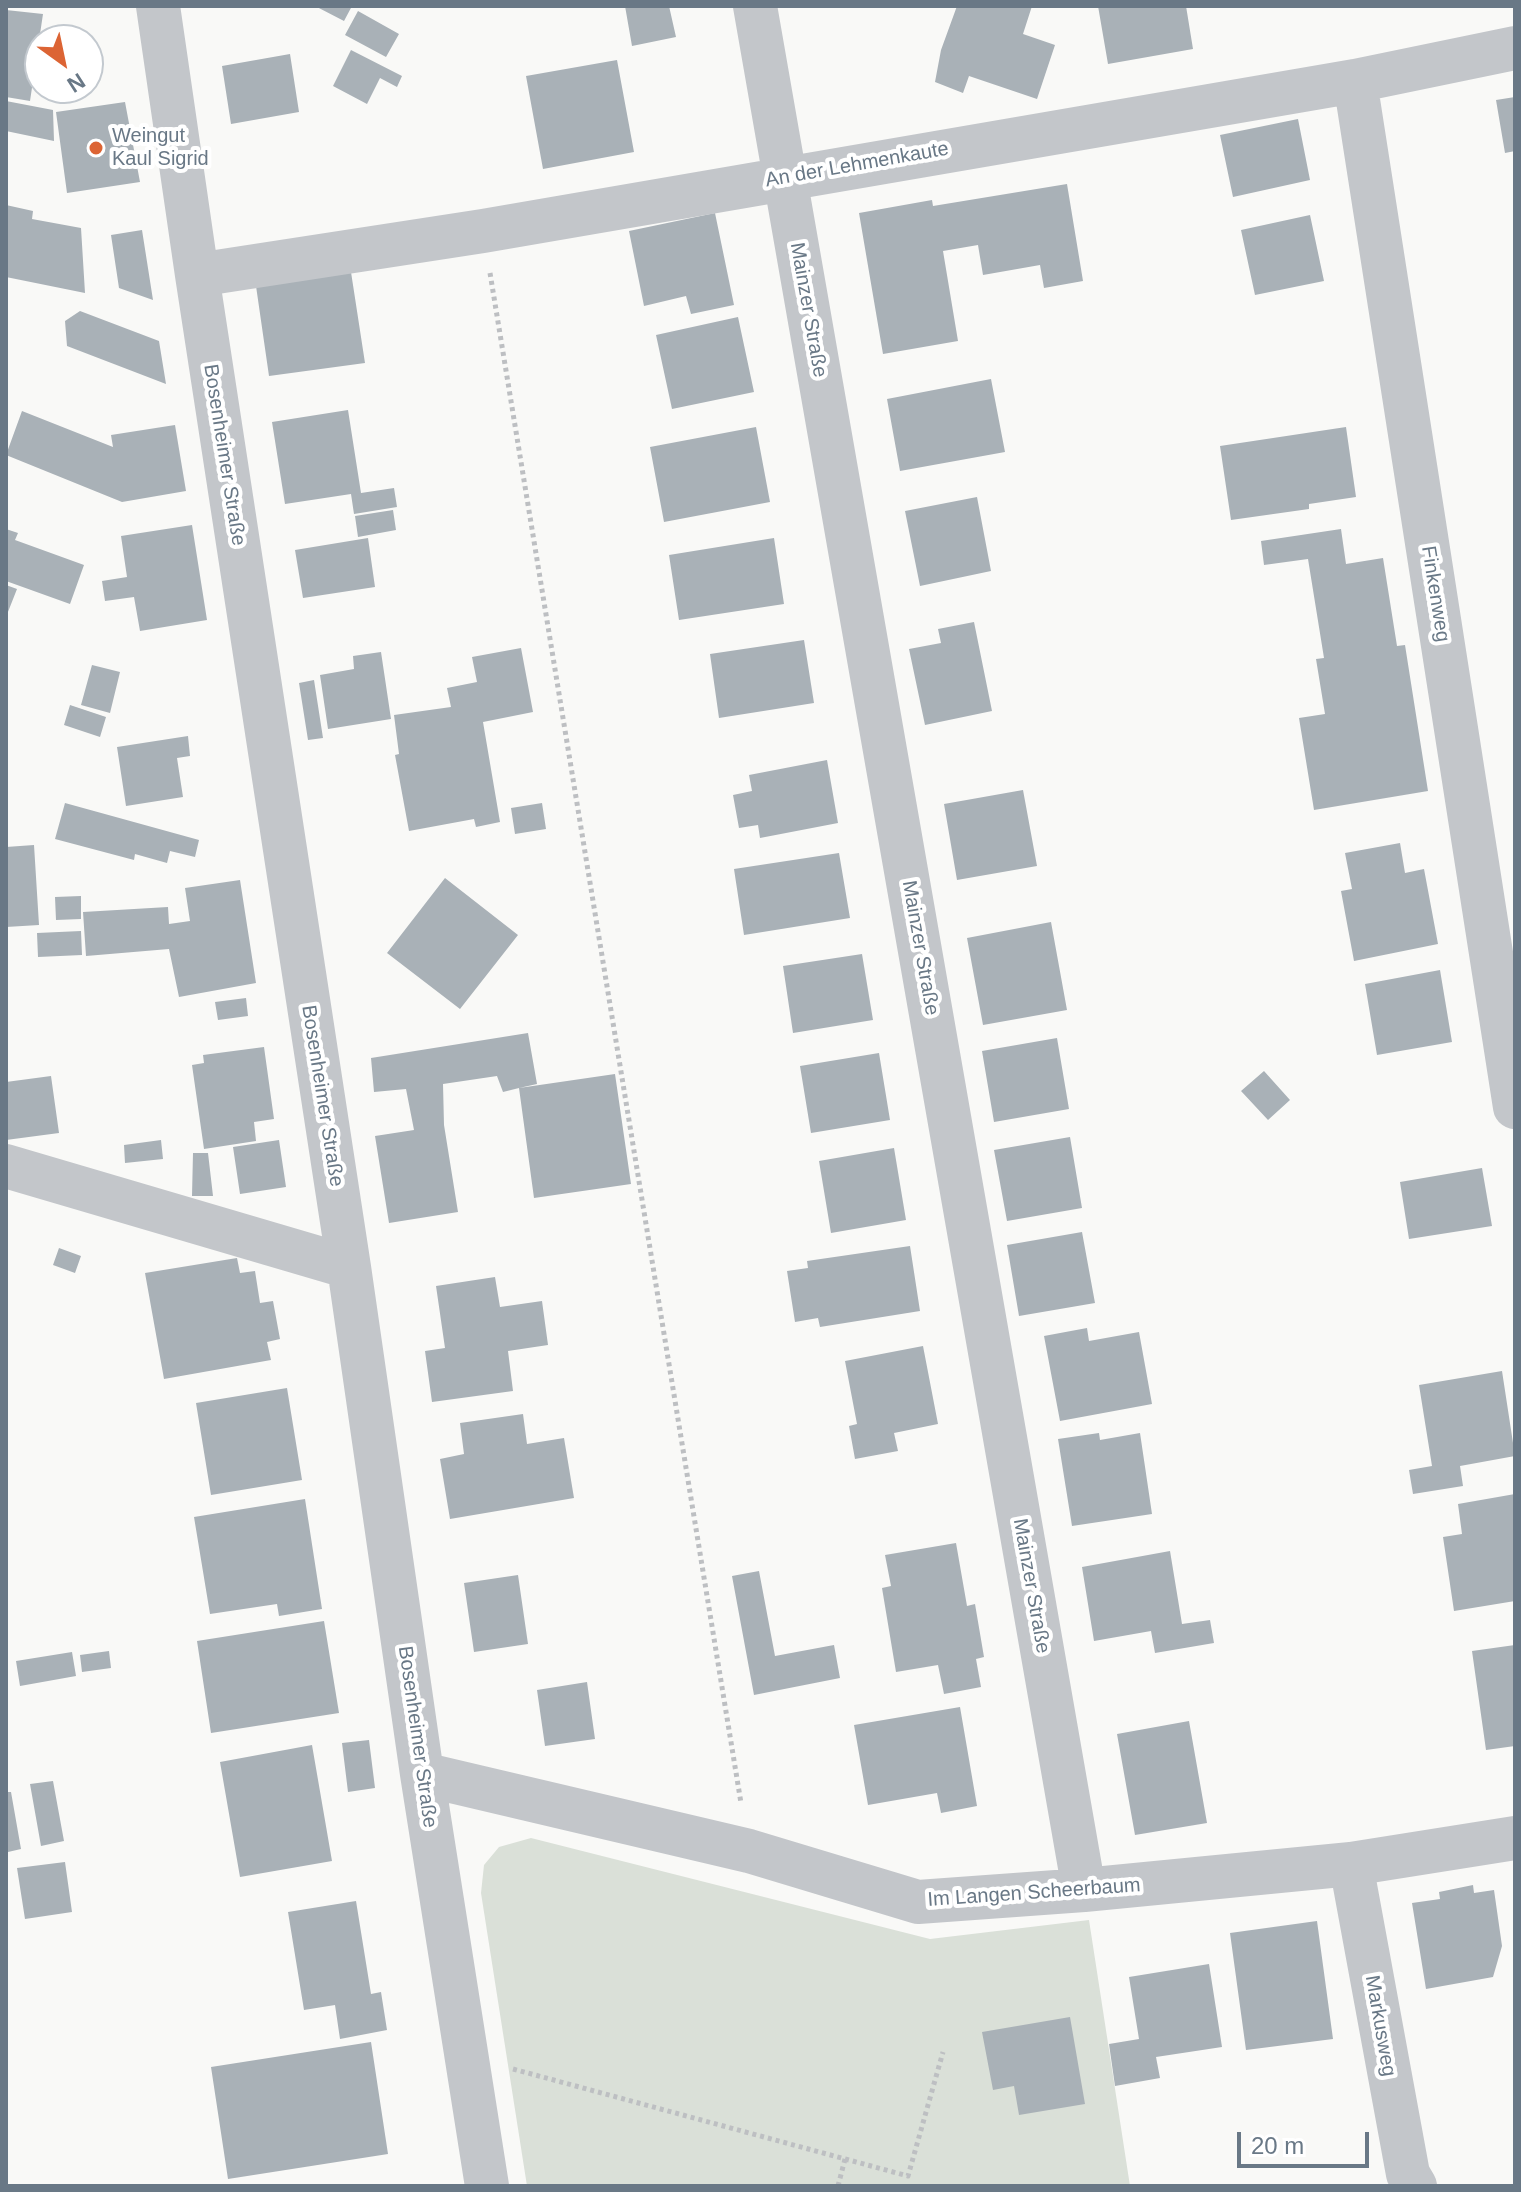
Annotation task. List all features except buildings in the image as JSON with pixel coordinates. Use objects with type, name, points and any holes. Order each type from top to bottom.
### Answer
[{"type":"street","name":"Bosenheimer Straße","points":[[158,6],[349,1267],[422,1774],[487,2186]]},
{"type":"street","name":"Mainzer Straße","points":[[755,6],[1084,1890]]},
{"type":"street","name":"An der Lehmenkaute","points":[[197,275],[483,231],[1355,81],[1515,48]]},
{"type":"street","name":"Finkenweg","points":[[1355,81],[1515,1107]]},
{"type":"street","points":[[6,1166],[349,1267]]},
{"type":"street","name":"Im Langen Scheerbaum","points":[[422,1774],[749,1851],[918,1902],[1084,1890],[1351,1864],[1515,1838]]},
{"type":"street","name":"Markusweg","points":[[1351,1864],[1408,2174],[1415,2186]]},
{"type":"path","points":[[483,231],[749,1851]]},
{"type":"path","points":[[466,2054],[908,2176],[943,2052]]},
{"type":"path","points":[[838,2186],[845,2159]]},
{"type":"shaded area","points":[[531,1838],[930,1939],[1089,1920],[1130,2186],[527,2186],[481,1893],[484,1865],[499,1847]]},
{"type":"place","name":"Weingut Kaul Sigrid","points":[[96,148]]}]
